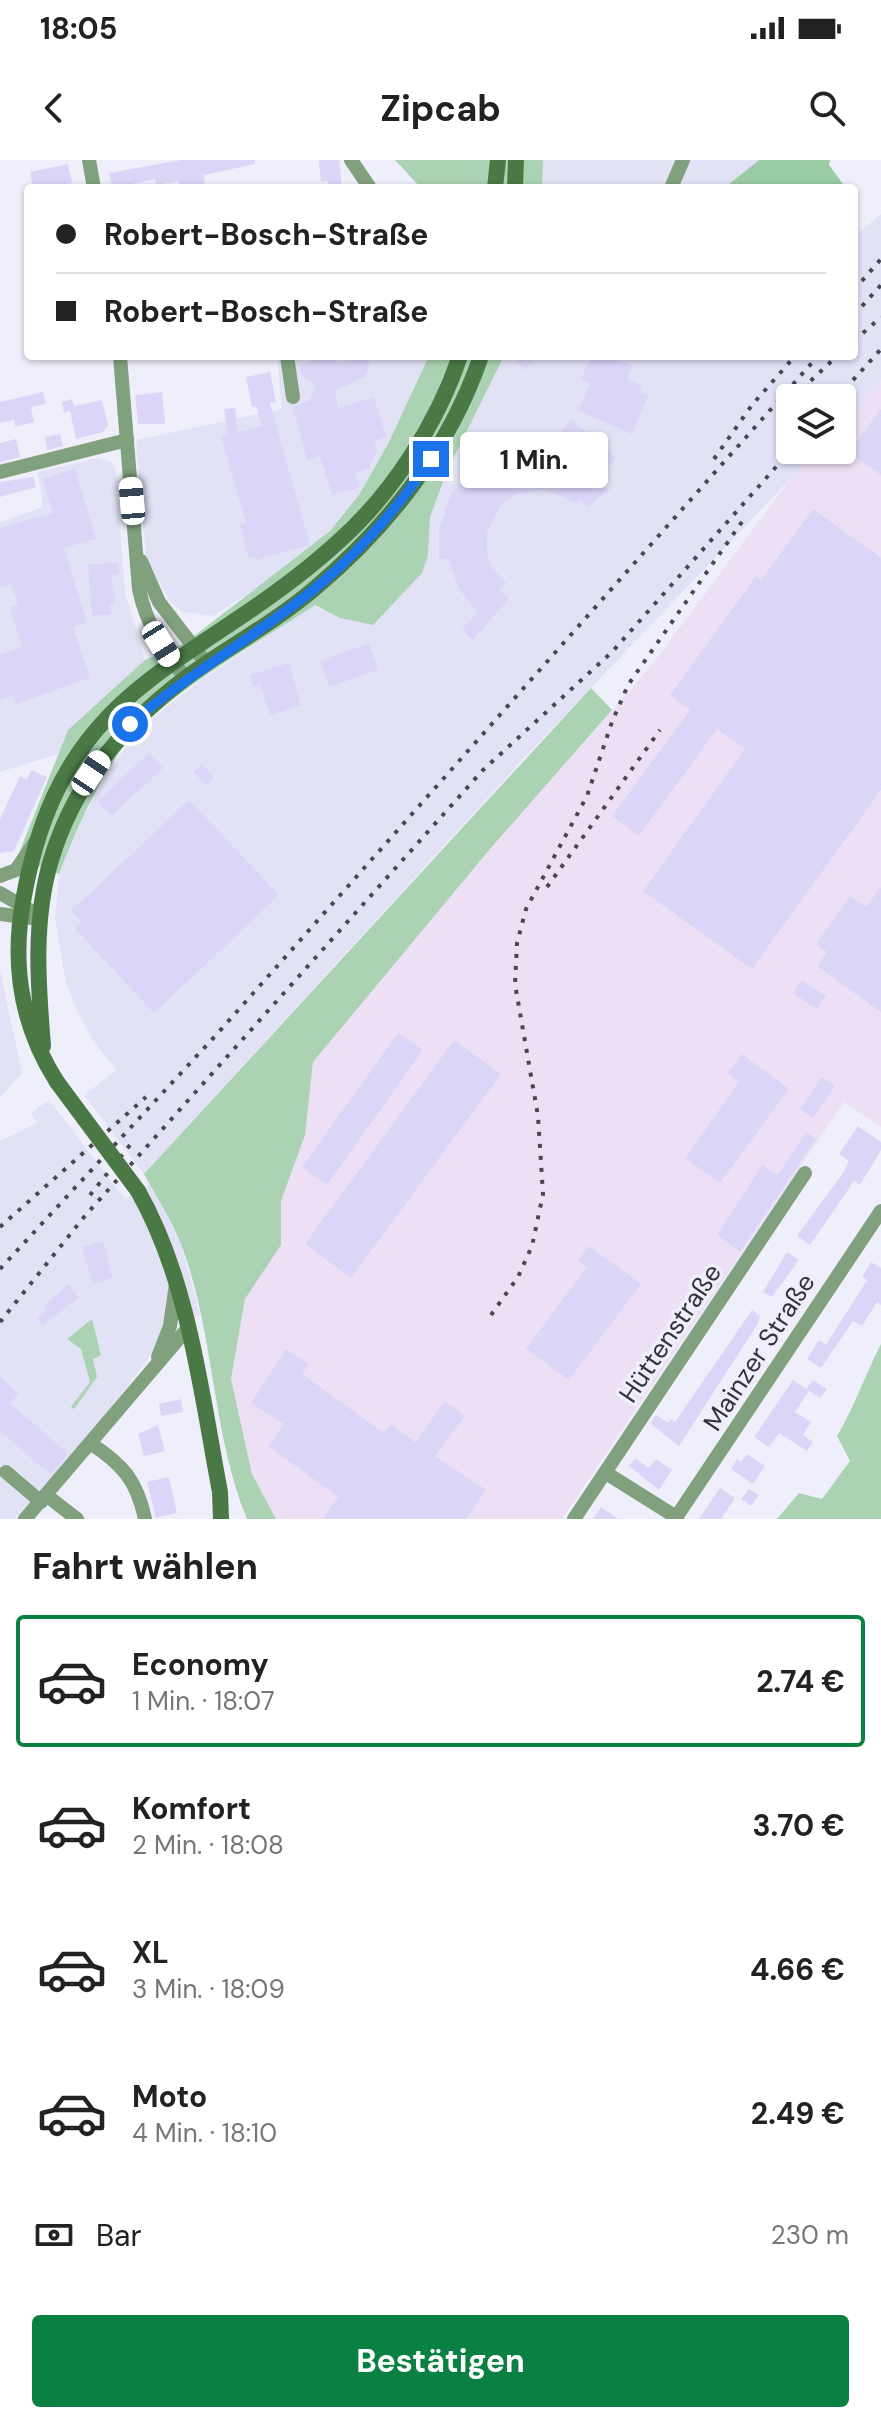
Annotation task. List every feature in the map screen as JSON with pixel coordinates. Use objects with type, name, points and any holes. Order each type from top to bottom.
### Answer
[{"type":"main road","points":[[495,184],[498,160]]},
{"type":"main road","points":[[515,184],[516,160]]},
{"type":"main road","points":[[229,1519],[220,1492],[187,1329],[164,1242],[138,1191],[57,1082],[25,1016],[17,946],[35,841],[70,764],[97,727],[138,686],[269,599],[340,541],[367,512],[417,444],[445,394],[458,360]]},
{"type":"main road","points":[[44,1055],[39,1001],[40,916],[59,837],[76,799],[113,742],[130,724],[206,663],[312,591],[384,522],[431,459],[480,360]]},
{"type":"main road","points":[[220,1492],[221,1519]]},
{"type":"street","points":[[351,160],[367,184]]},
{"type":"street","points":[[673,184],[683,160]]},
{"type":"street","points":[[93,161],[94,184]]},
{"type":"street","points":[[120,360],[144,614],[172,662],[186,678]]},
{"type":"street","points":[[288,360],[293,397]]},
{"type":"street","points":[[0,472],[127,440]]},
{"type":"street","points":[[136,545],[159,602],[206,663]]},
{"type":"street","points":[[0,876],[16,870],[35,841]]},
{"type":"street","points":[[0,893],[21,912]]},
{"type":"street","points":[[0,914],[21,912],[40,916]]},
{"type":"street","name":"Hüttenstraße","points":[[574,1519],[805,1173]]},
{"type":"street","name":"Mainzer Straße","points":[[676,1518],[881,1211]]},
{"type":"street","points":[[154,1366],[167,1336],[176,1284]]},
{"type":"street","points":[[25,1519],[187,1329]]},
{"type":"street","points":[[90,1443],[126,1470],[134,1482],[145,1519]]},
{"type":"street","points":[[6,1472],[77,1519]]},
{"type":"street","points":[[606,1473],[676,1518]]},
{"type":"shaded area","points":[[543,160],[759,160],[729,184],[542,184]]},
{"type":"shaded area","points":[[881,214],[881,381],[856,409],[856,384],[776,384],[776,464],[805,464],[525,757],[144,1174],[84,1095],[117,1070],[93,1041],[74,1004],[66,983],[55,919],[59,874],[75,832],[104,779],[137,730],[204,678],[315,605],[323,611],[428,555],[430,517],[448,469],[502,360],[858,360],[858,234]]},
{"type":"shaded area","points":[[277,360],[427,360],[388,444],[359,495],[330,531],[278,574],[213,616],[183,612],[170,602],[146,558],[136,440],[282,409]]},
{"type":"shaded area","points":[[881,381],[881,1127],[844,1102],[562,1519],[276,1519],[252,1474],[231,1379],[245,1299],[281,1245],[281,1201],[305,1135],[313,1062],[490,849],[651,666],[785,486],[805,464],[856,464],[856,409]]},
{"type":"shaded area","points":[[97,458],[112,462],[116,472],[125,593],[145,660],[68,730],[58,754],[0,772],[0,522],[43,507],[38,472]]},
{"type":"shaded area","points":[[0,970],[22,1073],[0,1098]]},
{"type":"shaded area","points":[[49,1100],[125,1199],[150,1184],[181,1244],[200,1315],[163,1324],[152,1353],[99,1424],[14,1519],[0,1519],[0,1141],[37,1123],[31,1113]]},
{"type":"green space","points":[[395,160],[543,160],[542,184],[417,184]]},
{"type":"green space","points":[[759,160],[830,160],[829,165],[843,184],[729,184]]},
{"type":"green space","points":[[427,360],[502,360],[448,469],[430,517],[428,555],[422,573],[373,625],[340,618],[315,605],[201,679],[159,711],[126,743],[93,797],[59,874],[17,858],[68,730],[145,660],[185,643],[330,531],[359,495],[388,444]]},
{"type":"green space","points":[[591,688],[612,710],[490,849],[313,1062],[305,1135],[281,1201],[281,1245],[245,1299],[231,1379],[252,1474],[276,1519],[247,1519],[226,1451],[192,1278],[177,1235],[144,1174]]},
{"type":"green space","points":[[92,1319],[101,1355],[93,1359],[97,1377],[74,1409],[71,1407],[90,1382],[81,1349],[67,1339]]},
{"type":"green space","points":[[881,1344],[881,1519],[777,1519],[799,1493],[822,1499],[850,1461],[837,1436]]},
{"type":"building","points":[[181,160],[255,160],[255,164],[204,175],[205,184],[178,184],[178,181],[156,184],[155,179],[112,184],[109,173]]},
{"type":"building","points":[[319,160],[339,160],[342,184],[321,182]]},
{"type":"building","points":[[68,164],[72,183],[32,184],[30,172]]},
{"type":"building","points":[[312,360],[370,362],[366,376],[335,391],[338,408],[374,397],[386,437],[374,441],[377,452],[368,469],[355,473],[360,487],[332,495],[320,456],[307,460],[293,407],[310,400],[315,385],[300,373],[301,365]]},
{"type":"building","points":[[515,360],[534,360],[525,370]]},
{"type":"building","points":[[589,360],[619,360],[633,366],[627,379],[642,386],[639,392],[648,396],[632,434],[578,411],[590,383],[581,379]]},
{"type":"building","points":[[270,372],[276,402],[270,403],[310,545],[256,560],[255,556],[249,558],[240,525],[246,523],[221,437],[228,435],[224,409],[235,408],[238,432],[262,426],[256,406],[252,407],[246,377]]},
{"type":"building","points":[[43,392],[46,404],[31,407],[34,422],[15,427],[14,420],[0,423],[0,402]]},
{"type":"building","points":[[162,392],[165,424],[138,424],[135,395]]},
{"type":"building","points":[[72,399],[74,406],[102,400],[108,425],[103,432],[76,439],[70,411],[64,413],[62,402]]},
{"type":"building","points":[[881,409],[881,475],[856,457],[856,443]]},
{"type":"building","points":[[571,419],[616,458],[597,479],[608,490],[589,507],[580,499],[576,503],[545,489],[516,494],[499,507],[487,533],[487,554],[492,568],[506,583],[499,590],[510,598],[473,640],[462,629],[477,613],[458,587],[448,558],[439,560],[439,530],[451,494],[482,460],[516,444],[553,442]]},
{"type":"building","points":[[60,434],[63,446],[47,450],[45,437]]},
{"type":"building","points":[[16,439],[20,457],[0,462],[0,443]]},
{"type":"building","points":[[75,469],[96,539],[64,548],[87,623],[73,627],[90,678],[16,704],[13,695],[0,700],[0,654],[22,647],[10,608],[18,605],[11,584],[0,587],[0,528],[53,513],[42,479]]},
{"type":"building","points":[[33,477],[36,487],[0,497],[0,482]]},
{"type":"building","points":[[813,509],[881,558],[881,790],[752,969],[643,891],[745,749],[717,729],[639,836],[612,816],[690,710],[670,695],[756,576],[761,580]]},
{"type":"building","points":[[118,562],[119,574],[111,574],[115,604],[110,605],[111,614],[92,616],[88,565]]},
{"type":"building","points":[[369,643],[378,670],[329,687],[320,661]]},
{"type":"building","points":[[289,663],[301,706],[270,715],[260,684],[253,687],[249,675]]},
{"type":"building","points":[[149,753],[163,768],[111,816],[97,802]]},
{"type":"building","points":[[202,764],[214,777],[206,785],[193,772]]},
{"type":"building","points":[[31,770],[47,777],[14,851],[0,853],[0,819],[20,776],[27,779]]},
{"type":"building","points":[[189,800],[279,895],[154,1013],[74,928],[81,921],[71,911]]},
{"type":"building","points":[[881,887],[881,1012],[817,966],[827,952],[816,944],[850,896],[866,907]]},
{"type":"building","points":[[802,980],[826,996],[817,1009],[793,993]]},
{"type":"building","points":[[398,1033],[423,1050],[327,1185],[302,1167]]},
{"type":"building","points":[[454,1040],[501,1074],[351,1278],[305,1244]]},
{"type":"building","points":[[742,1054],[789,1089],[720,1183],[685,1158],[739,1082],[727,1073]]},
{"type":"building","points":[[822,1077],[835,1086],[813,1118],[800,1109]]},
{"type":"building","points":[[858,1126],[881,1142],[881,1150],[860,1185],[854,1181],[810,1245],[797,1236],[843,1173],[849,1161],[839,1154]]},
{"type":"building","points":[[806,1132],[816,1139],[740,1252],[717,1235],[762,1165],[778,1175]]},
{"type":"building","points":[[103,1241],[113,1278],[92,1284],[82,1247]]},
{"type":"building","points":[[589,1246],[641,1284],[569,1380],[526,1349],[587,1267],[578,1260]]},
{"type":"building","points":[[787,1252],[799,1260],[772,1297],[763,1292]]},
{"type":"building","points":[[871,1262],[881,1268],[881,1305],[877,1302],[862,1326],[853,1321],[821,1368],[807,1359],[819,1340],[826,1345],[867,1280],[862,1277]]},
{"type":"building","points":[[68,1284],[79,1298],[42,1325],[37,1318],[47,1310],[44,1306]]},
{"type":"building","points":[[752,1310],[760,1316],[757,1325],[679,1446],[650,1423],[656,1415],[668,1423],[670,1419],[675,1422]]},
{"type":"building","points":[[286,1349],[309,1364],[302,1374],[384,1433],[391,1424],[415,1442],[445,1401],[465,1416],[435,1456],[486,1490],[466,1519],[323,1519],[338,1497],[268,1446],[284,1424],[251,1403]]},
{"type":"building","points":[[0,1376],[19,1394],[10,1403],[68,1454],[50,1474],[0,1431]]},
{"type":"building","points":[[793,1380],[809,1391],[795,1412],[811,1422],[803,1435],[813,1442],[807,1451],[779,1433],[769,1447],[754,1437]]},
{"type":"building","points":[[813,1380],[827,1389],[820,1398],[806,1389]]},
{"type":"building","points":[[181,1399],[183,1412],[161,1416],[159,1404]]},
{"type":"building","points":[[158,1425],[165,1451],[144,1456],[138,1434]]},
{"type":"building","points":[[747,1454],[765,1466],[753,1484],[731,1469],[737,1459],[741,1462]]},
{"type":"building","points":[[635,1458],[649,1468],[656,1459],[672,1470],[659,1490],[629,1466]]},
{"type":"building","points":[[169,1477],[177,1513],[156,1518],[147,1482]]},
{"type":"building","points":[[720,1488],[735,1498],[721,1519],[699,1519]]},
{"type":"building","points":[[749,1489],[759,1495],[751,1506],[741,1499]]},
{"type":"building","points":[[601,1507],[618,1519],[593,1519]]},
{"type":"railway","points":[[858,285],[881,259]]},
{"type":"railway","points":[[858,311],[881,285]]},
{"type":"railway","points":[[858,337],[881,317]]},
{"type":"railway","points":[[850,384],[881,349]]},
{"type":"railway","points":[[714,459],[752,405],[791,360]]},
{"type":"railway","points":[[0,1269],[217,1034],[814,360]]},
{"type":"railway","points":[[807,384],[833,360]]},
{"type":"railway","points":[[0,1322],[84,1217],[483,770],[613,651],[779,464]]},
{"type":"railway","points":[[491,1315],[518,1277],[532,1246],[543,1194],[538,1116],[515,984],[517,943],[526,909],[587,796],[628,685],[746,516]]},
{"type":"railway","points":[[547,887],[660,730]]},
{"type":"railway","points":[[0,1227],[146,1097]]},
{"type":"railway","points":[[90,1195],[130,1145]]},
{"type":"route","points":[[130,724],[206,663],[312,591],[352,556],[384,522],[431,459]]}]
